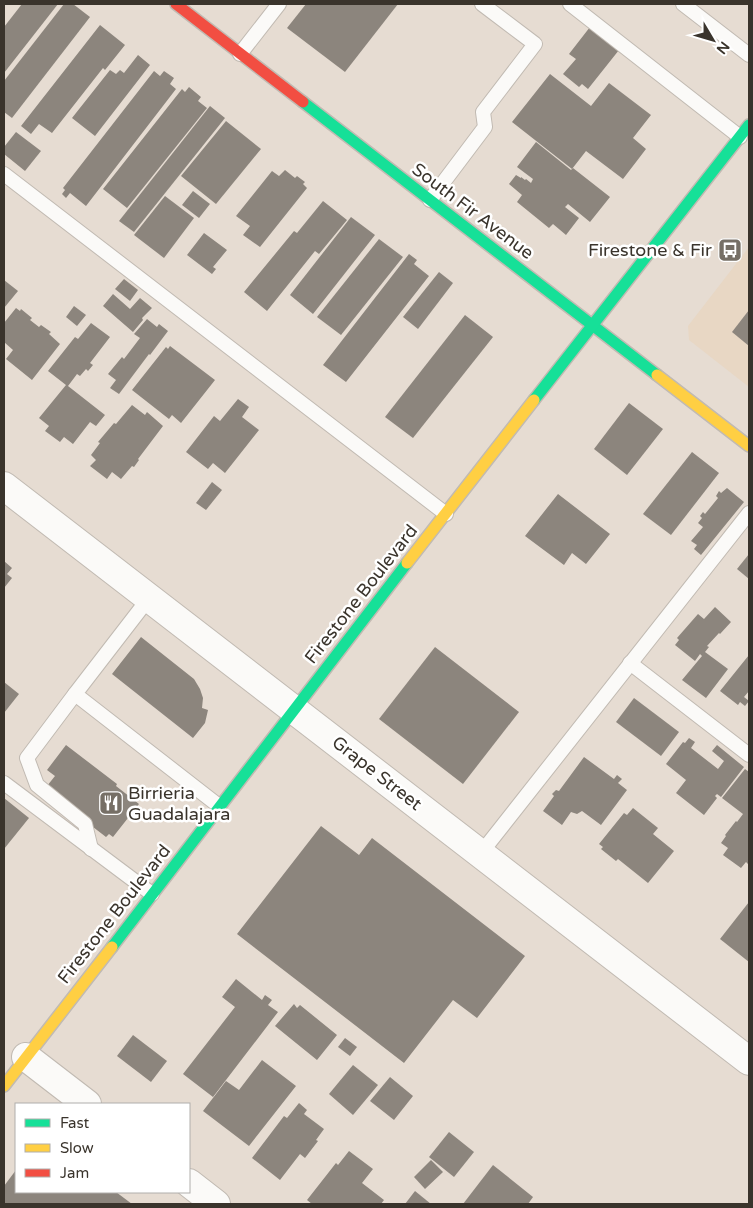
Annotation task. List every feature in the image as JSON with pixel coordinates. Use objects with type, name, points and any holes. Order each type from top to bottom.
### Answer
[{"type":"main road","name":"South Fir Avenue","points":[[176,4],[749,446]]},
{"type":"main road","name":"Firestone Boulevard","points":[[4,1086],[294,709],[749,125]]},
{"type":"street","name":"Grape Street","points":[[4,486],[749,1061]]},
{"type":"street","points":[[26,1057],[86,1103]]},
{"type":"street","points":[[190,1184],[216,1204]]},
{"type":"lane","points":[[240,54],[280,4]]},
{"type":"lane","points":[[430,200],[485,127],[483,112],[535,44],[482,4]]},
{"type":"lane","points":[[570,4],[740,137]]},
{"type":"lane","points":[[683,4],[749,55]]},
{"type":"lane","points":[[4,174],[446,514]]},
{"type":"lane","points":[[481,853],[749,513]]},
{"type":"lane","points":[[91,849],[85,824],[37,785],[27,758],[148,598]]},
{"type":"lane","points":[[630,663],[749,755]]},
{"type":"lane","points":[[75,694],[219,806]]},
{"type":"lane","points":[[4,783],[152,894]]},
{"type":"shaded area","points":[[749,247],[749,387],[689,340],[688,326]]},
{"type":"building","points":[[22,4],[58,4],[4,73],[4,27]]},
{"type":"building","points":[[64,4],[73,4],[90,17],[12,118],[4,112],[4,81]]},
{"type":"building","points":[[306,4],[398,4],[345,72],[287,28]]},
{"type":"building","points":[[100,25],[125,45],[105,70],[103,68],[52,133],[39,124],[31,134],[21,126]]},
{"type":"building","points":[[590,27],[619,50],[588,89],[582,84],[579,87],[563,74],[576,59],[569,54]]},
{"type":"building","points":[[138,55],[150,65],[95,136],[72,118],[110,70],[116,74],[120,70],[124,73]]},
{"type":"building","points":[[154,71],[160,76],[164,71],[174,78],[170,84],[176,89],[86,206],[70,193],[66,198],[62,194],[65,190],[63,188]]},
{"type":"building","points":[[550,74],[591,106],[609,83],[651,115],[633,138],[646,149],[623,179],[586,151],[572,169],[512,122]]},
{"type":"building","points":[[189,87],[201,97],[198,101],[207,108],[127,208],[103,189],[182,89],[185,92]]},
{"type":"building","points":[[210,106],[225,118],[134,232],[119,221]]},
{"type":"building","points":[[226,121],[261,149],[216,204],[181,176]]},
{"type":"building","points":[[16,132],[41,151],[25,171],[4,154],[4,147]]},
{"type":"building","points":[[536,142],[571,170],[573,168],[610,197],[590,222],[568,204],[565,207],[579,218],[566,235],[553,224],[549,228],[517,202],[522,195],[509,184],[516,175],[531,183],[533,179],[517,167]]},
{"type":"building","points":[[285,170],[295,178],[297,176],[305,182],[303,184],[307,188],[260,247],[243,235],[250,226],[236,216],[272,171],[279,176]]},
{"type":"building","points":[[193,191],[210,204],[199,218],[182,205]]},
{"type":"building","points":[[165,196],[194,218],[164,258],[134,235]]},
{"type":"building","points":[[323,201],[347,220],[319,254],[315,251],[267,311],[244,292],[294,231],[297,233]]},
{"type":"building","points":[[351,217],[375,235],[313,314],[290,295]]},
{"type":"building","points":[[204,233],[227,250],[213,267],[216,269],[212,274],[187,255]]},
{"type":"building","points":[[379,239],[403,257],[341,335],[317,317]]},
{"type":"building","points":[[409,254],[417,260],[414,264],[429,276],[346,382],[323,365]]},
{"type":"building","points":[[439,272],[453,283],[418,329],[403,317]]},
{"type":"building","points":[[124,279],[138,290],[130,301],[115,289]]},
{"type":"building","points":[[4,280],[18,291],[4,308]]},
{"type":"building","points":[[113,294],[130,309],[140,298],[152,308],[142,318],[143,320],[133,332],[103,306]]},
{"type":"building","points":[[74,306],[86,315],[77,326],[66,317]]},
{"type":"building","points":[[16,308],[20,311],[21,309],[32,318],[30,320],[39,327],[41,325],[51,332],[49,334],[60,344],[32,380],[6,359],[13,350],[4,342],[4,323]]},
{"type":"building","points":[[749,310],[749,346],[732,332]]},
{"type":"building","points":[[465,315],[493,337],[413,438],[385,417]]},
{"type":"building","points":[[147,319],[157,327],[159,324],[168,331],[119,394],[110,388],[116,380],[108,374],[122,357],[124,359],[140,338],[134,334]]},
{"type":"building","points":[[91,323],[110,337],[90,363],[93,365],[88,371],[86,369],[80,376],[77,374],[68,386],[105,415],[96,426],[90,422],[73,444],[64,437],[60,442],[45,431],[49,426],[39,418],[66,385],[48,371],[75,337],[78,339]]},
{"type":"building","points":[[170,346],[215,380],[181,423],[172,415],[169,419],[132,390],[166,347],[168,349]]},
{"type":"building","points":[[238,399],[249,407],[242,417],[259,430],[225,473],[213,463],[208,469],[186,452],[214,416],[220,421]]},
{"type":"building","points":[[629,403],[663,429],[627,475],[594,449]]},
{"type":"building","points":[[132,405],[145,415],[147,412],[163,426],[134,467],[132,466],[121,479],[112,472],[107,479],[90,466],[96,460],[91,455],[100,443],[98,442]]},
{"type":"building","points":[[692,452],[719,473],[671,535],[643,514]]},
{"type":"building","points":[[212,482],[222,490],[206,510],[196,503]]},
{"type":"building","points":[[727,488],[744,502],[701,555],[694,549],[697,545],[691,541],[703,527],[698,523],[702,518],[700,516],[703,512],[705,514],[718,498],[716,496],[719,491],[721,493]]},
{"type":"building","points":[[558,494],[610,534],[586,564],[572,553],[564,565],[525,536]]},
{"type":"building","points":[[749,554],[749,579],[737,569]]},
{"type":"building","points":[[4,561],[12,568],[7,574],[12,578],[4,588]]},
{"type":"building","points":[[715,607],[731,622],[707,646],[709,647],[705,652],[728,669],[706,698],[682,680],[702,656],[700,654],[695,661],[675,645],[679,640],[677,638],[698,614],[704,619]]},
{"type":"building","points":[[141,637],[194,679],[200,689],[203,698],[202,708],[208,710],[205,723],[193,738],[112,674]]},
{"type":"building","points":[[435,647],[519,712],[463,784],[379,719]]},
{"type":"building","points":[[749,655],[749,691],[744,697],[749,701],[745,706],[740,702],[738,705],[720,691]]},
{"type":"building","points":[[4,682],[19,694],[4,713]]},
{"type":"building","points":[[634,698],[679,732],[661,756],[616,722]]},
{"type":"building","points":[[689,738],[695,742],[691,748],[718,769],[724,761],[712,751],[717,745],[744,767],[721,797],[717,794],[715,796],[717,798],[704,815],[676,793],[686,780],[666,764],[683,742],[685,743]]},
{"type":"building","points":[[66,745],[117,784],[116,786],[139,804],[113,837],[109,834],[106,837],[71,810],[47,786],[55,776],[47,770]]},
{"type":"building","points":[[584,757],[614,779],[617,775],[622,779],[618,783],[627,790],[601,825],[582,811],[577,814],[571,812],[562,825],[543,811],[554,796],[552,794],[556,790],[559,791]]},
{"type":"building","points":[[745,769],[749,772],[749,865],[746,862],[741,868],[723,855],[728,848],[721,843],[725,835],[743,814],[722,798]]},
{"type":"building","points":[[4,798],[29,818],[4,849]]},
{"type":"building","points":[[633,808],[658,828],[653,834],[674,851],[648,883],[618,859],[616,861],[601,849],[603,847],[599,844],[624,813],[627,815]]},
{"type":"building","points":[[321,826],[359,855],[372,838],[525,956],[477,1018],[453,1000],[404,1063],[237,934]]},
{"type":"building","points":[[749,902],[749,962],[720,939]]},
{"type":"building","points":[[236,979],[262,1000],[265,995],[272,1000],[268,1005],[278,1012],[213,1097],[183,1074],[235,1007],[222,997]]},
{"type":"building","points":[[294,1004],[297,1008],[300,1005],[337,1035],[317,1060],[275,1026]]},
{"type":"building","points":[[133,1035],[167,1061],[151,1082],[117,1056]]},
{"type":"building","points":[[345,1038],[357,1047],[350,1056],[338,1047]]},
{"type":"building","points":[[262,1060],[296,1086],[249,1146],[203,1111],[226,1081],[239,1090]]},
{"type":"building","points":[[353,1065],[378,1085],[353,1115],[329,1094]]},
{"type":"building","points":[[390,1077],[413,1096],[394,1120],[370,1101]]},
{"type":"building","points":[[299,1103],[307,1110],[304,1114],[324,1129],[316,1140],[318,1141],[305,1158],[300,1154],[280,1180],[252,1158],[284,1116],[287,1118]]},
{"type":"building","points":[[449,1132],[474,1152],[454,1177],[429,1157]]},
{"type":"building","points":[[349,1151],[373,1169],[362,1183],[384,1200],[381,1204],[312,1204],[307,1200],[336,1163],[338,1165]]},
{"type":"building","points":[[431,1160],[443,1172],[425,1189],[414,1177]]},
{"type":"building","points":[[493,1165],[533,1197],[528,1204],[463,1204]]},
{"type":"building","points":[[15,1171],[15,1193],[117,1193],[132,1204],[4,1204],[4,1186]]},
{"type":"building","points":[[415,1191],[431,1204],[405,1204]]},
{"type":"traffic: fast","points":[[303,102],[657,375]]},
{"type":"traffic: fast","points":[[534,400],[749,125]]},
{"type":"traffic: fast","points":[[112,947],[407,563]]},
{"type":"traffic: slow","points":[[657,375],[749,446]]},
{"type":"traffic: slow","points":[[407,563],[534,400]]},
{"type":"traffic: slow","points":[[4,1086],[112,947]]},
{"type":"traffic: jam","points":[[176,4],[303,102]]},
{"type":"place","name":"Firestone & Fir","points":[[730,250]]},
{"type":"place","name":"Birrieria Guadalajara","points":[[111,803]]}]
